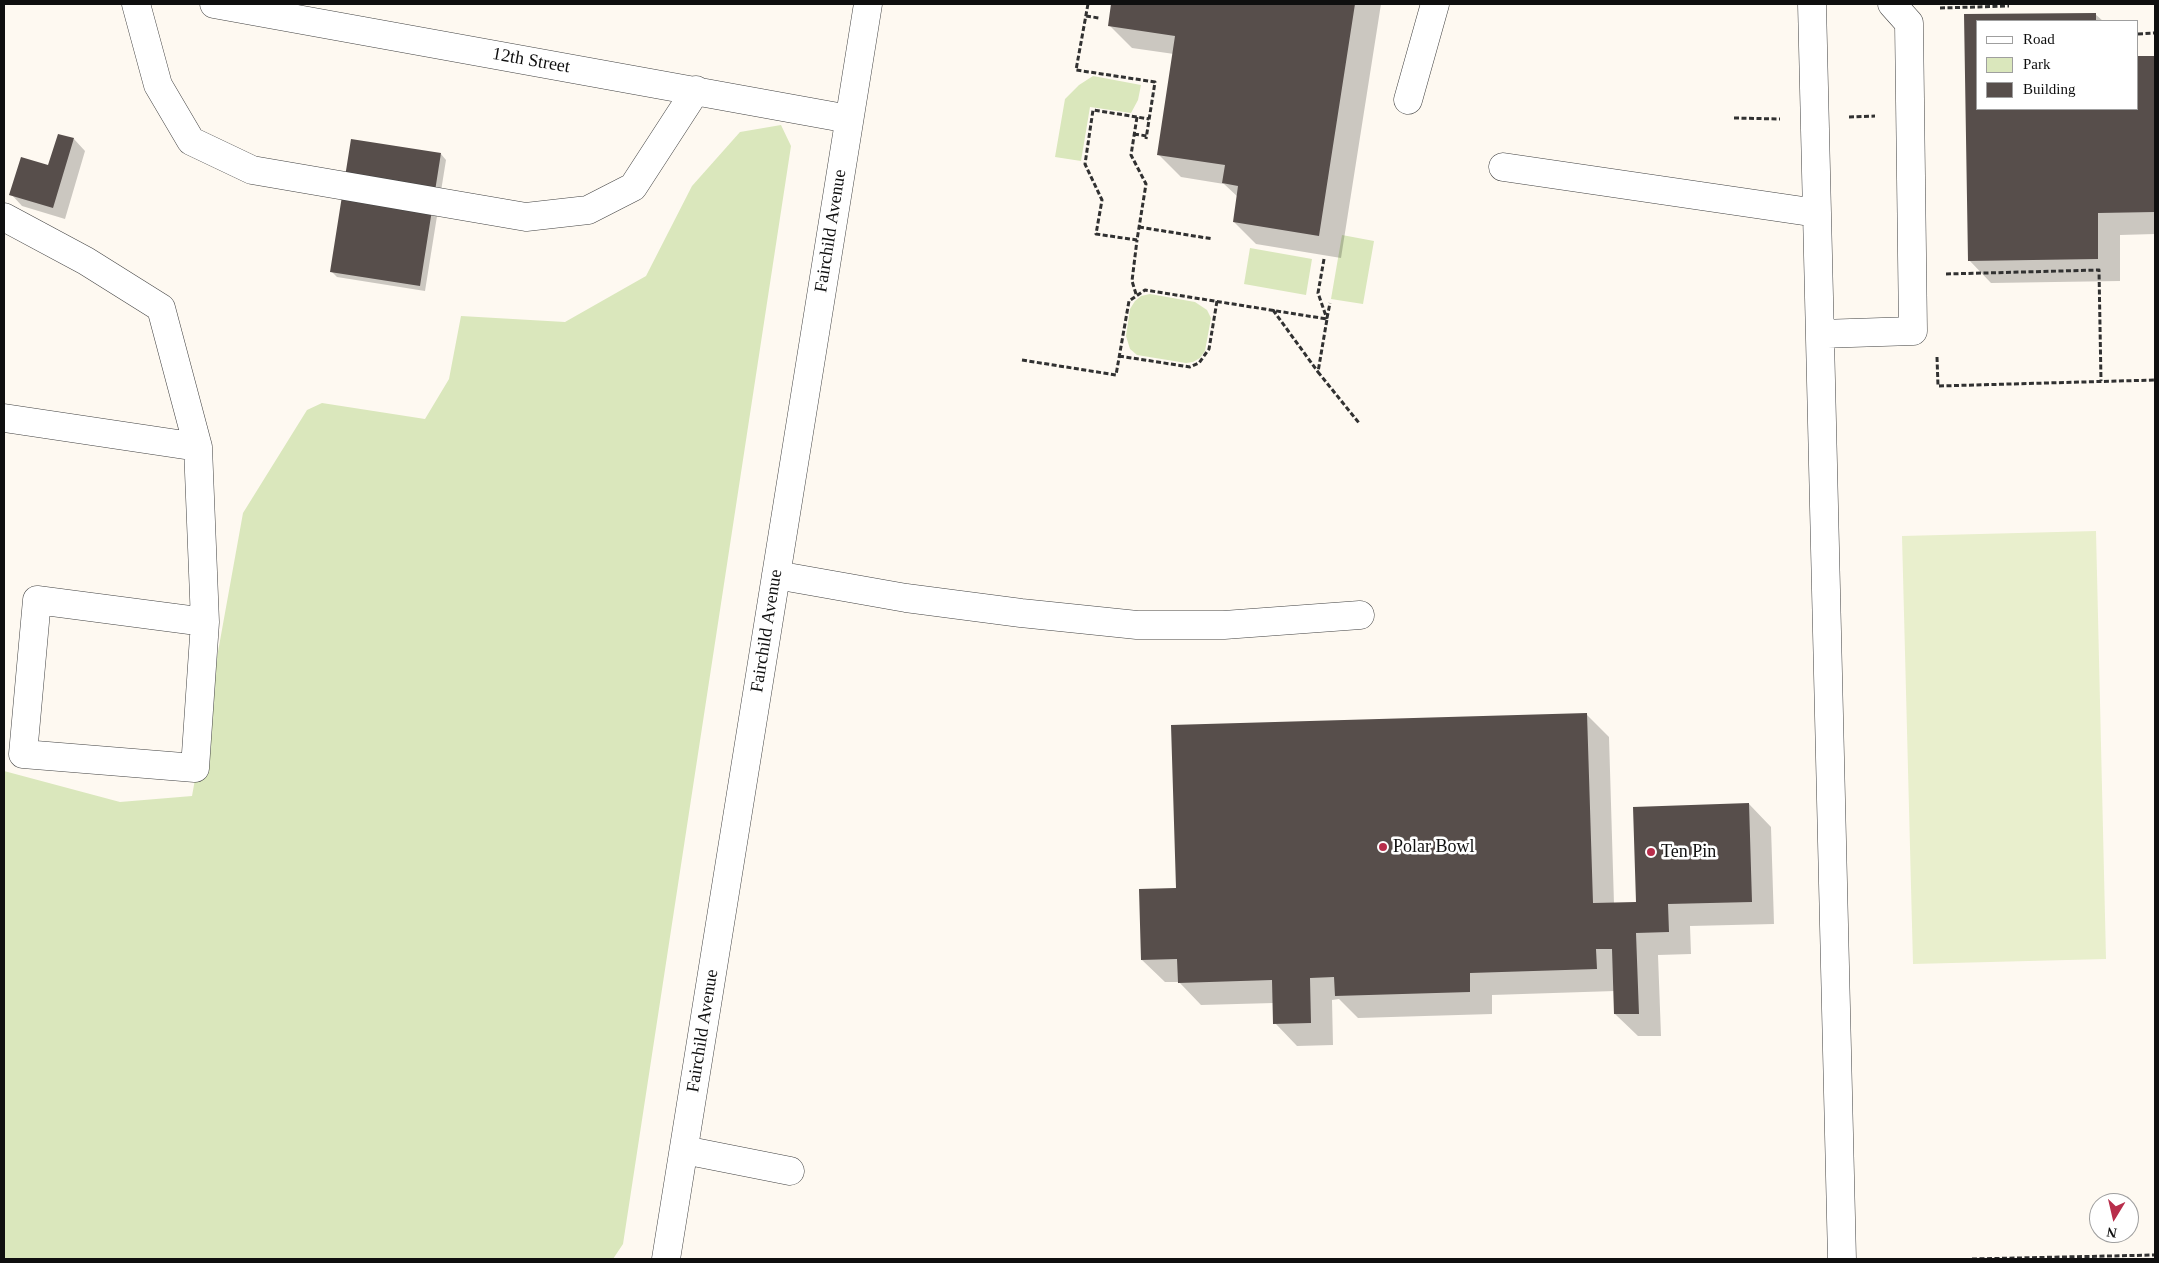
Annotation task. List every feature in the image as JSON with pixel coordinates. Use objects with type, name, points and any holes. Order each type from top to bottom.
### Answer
[{"type":"street","points":[[136,4],[158,85],[191,141],[252,170],[526,217],[588,210],[633,187],[696,90]]},
{"type":"street","name":"12th Street","points":[[214,4],[849,118]]},
{"type":"street","name":"Fairchild Avenue","points":[[666,1259],[868,4]]},
{"type":"street","points":[[1408,100],[1435,4]]},
{"type":"street","points":[[1812,4],[1842,1259]]},
{"type":"street","points":[[1820,334],[1913,331],[1909,23],[1892,4]]},
{"type":"street","points":[[1503,167],[1817,213]]},
{"type":"street","points":[[4,217],[86,261],[161,308],[198,447],[205,622],[195,768],[13,752],[37,600],[205,622]]},
{"type":"street","points":[[4,418],[198,447]]},
{"type":"street","points":[[776,575],[906,598],[1021,613],[1137,625],[1224,625],[1360,615]]},
{"type":"street","points":[[684,1150],[790,1171]]},
{"type":"path","points":[[1088,4],[1076,70],[1155,82],[1146,138],[1134,134]]},
{"type":"path","points":[[1936,8],[2009,6]]},
{"type":"path","points":[[1086,16],[1098,18]]},
{"type":"path","points":[[2139,34],[2155,34]]},
{"type":"path","points":[[1137,240],[1096,234],[1102,200],[1085,164],[1093,110],[1149,119]]},
{"type":"path","points":[[1136,294],[1132,281],[1146,184],[1131,155],[1137,118]]},
{"type":"path","points":[[1139,227],[1213,239]]},
{"type":"path","points":[[1324,259],[1318,293],[1327,319]]},
{"type":"path","points":[[1944,274],[2099,270],[2101,381]]},
{"type":"path","points":[[1022,360],[1116,376],[1129,301],[1136,294],[1145,290],[1327,319]]},
{"type":"path","points":[[1119,356],[1181,366],[1200,363],[1209,349],[1217,301]]},
{"type":"path","points":[[1318,372],[1330,303]]},
{"type":"path","points":[[1272,310],[1359,423]]},
{"type":"path","points":[[1937,349],[1938,386],[2155,380]]},
{"type":"path","points":[[1972,1259],[2155,1255]]},
{"type":"green space","points":[[1093,76],[1141,85],[1138,100],[1131,113],[1090,107],[1081,161],[1055,157],[1065,99],[1079,85]]},
{"type":"green space","points":[[781,125],[791,146],[623,1244],[613,1259],[4,1259],[4,771],[120,802],[192,796],[243,513],[307,410],[322,403],[425,419],[449,379],[461,316],[565,322],[646,276],[692,186],[740,132]]},
{"type":"green space","points":[[1342,235],[1374,241],[1363,304],[1331,299]]},
{"type":"green space","points":[[1250,248],[1312,259],[1306,295],[1244,284]]},
{"type":"green space","points":[[1150,294],[1195,302],[1207,310],[1211,318],[1205,351],[1200,358],[1186,363],[1137,355],[1130,349],[1126,336],[1130,309],[1141,296]]},
{"type":"green space","points":[[2096,531],[2106,959],[1913,964],[1902,536]]},
{"type":"building","points":[[1111,4],[1355,4],[1319,236],[1233,222],[1238,186],[1222,183],[1225,165],[1157,155],[1175,36],[1108,26]]},
{"type":"building","points":[[2096,13],[2096,20],[1976,20],[1976,110],[2139,110],[2139,56],[2155,56],[2155,212],[2098,213],[2098,259],[1968,261],[1964,14]]},
{"type":"building","points":[[58,134],[74,138],[53,208],[9,195],[21,157],[48,165]]},
{"type":"building","points":[[351,139],[441,153],[420,286],[330,272]]},
{"type":"building","name":"Polar Bowl","points":[[1587,713],[1593,903],[1636,902],[1633,807],[1749,803],[1752,902],[1668,904],[1669,932],[1636,933],[1639,1014],[1614,1014],[1612,949],[1596,949],[1597,969],[1470,973],[1470,992],[1335,996],[1334,977],[1310,978],[1311,1023],[1273,1024],[1272,980],[1178,983],[1177,959],[1141,960],[1139,889],[1176,888],[1171,725]]},
{"type":"place","name":"Polar Bowl","points":[[1383,847]]},
{"type":"place","name":"Ten Pin","points":[[1651,852]]}]
